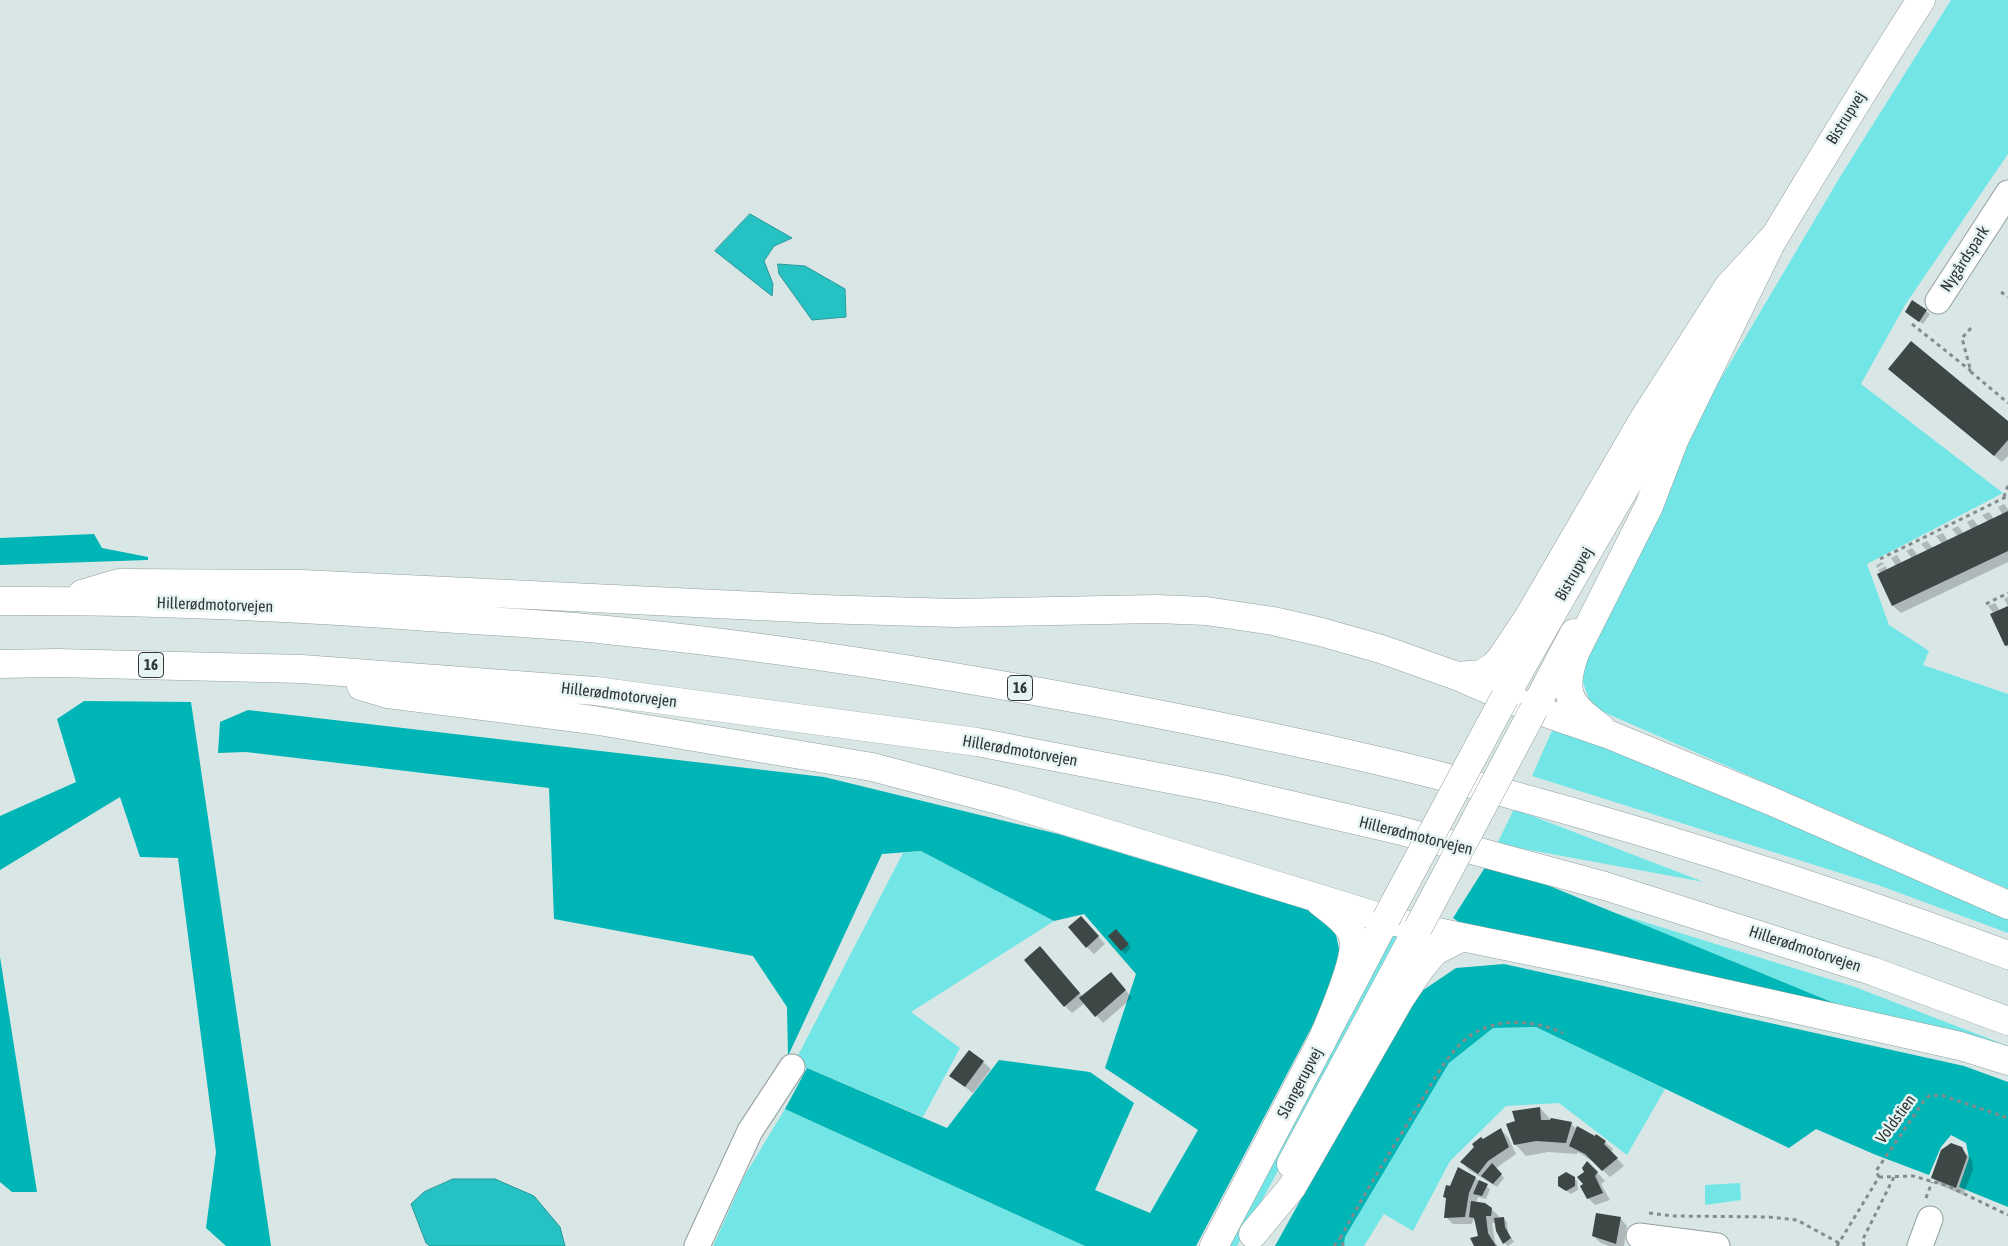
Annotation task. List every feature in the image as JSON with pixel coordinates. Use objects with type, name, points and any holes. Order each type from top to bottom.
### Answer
[{"type":"main road","name":"Bistrupvej","points":[[1386,919],[1580,562],[1850,109],[1921,0]]},
{"type":"main road","name":"Bistrupvej","points":[[1418,928],[1672,446],[1774,237]]},
{"type":"main road","points":[[1457,676],[1482,674],[1502,657],[1528,618],[1643,420],[1728,287],[1774,237]]},
{"type":"main road","points":[[1610,736],[1576,706],[1568,693],[1568,674],[1575,653],[1649,506],[1672,446]]},
{"type":"main road","points":[[56,601],[119,583],[302,584],[820,609],[945,613],[1164,609],[1206,612],[1273,621],[1381,649],[1457,676],[1534,709],[1610,736],[1770,801],[2008,905]]},
{"type":"main road","name":"Hillerødmotorvejen","points":[[0,602],[56,601],[309,608],[604,629],[789,651],[984,681],[1245,731],[1428,773],[1623,826],[1890,912],[2008,956]]},
{"type":"main road","name":"Hillerødmotorvejen","points":[[0,664],[57,663],[302,668],[606,692],[977,742],[1221,789],[1398,830],[1605,886],[1872,971],[2008,1021]]},
{"type":"main road","points":[[302,668],[388,694],[593,720],[872,767],[1005,802],[1418,928],[1593,964],[1932,1039],[2008,1061]]},
{"type":"main road","points":[[1315,897],[1344,922],[1352,934],[1355,947],[1351,965],[1321,1043]]},
{"type":"main road","name":"Slangerupvej","points":[[1214,1246],[1386,919]]},
{"type":"main road","name":"Slangerupvej","points":[[1250,1240],[1418,928]]},
{"type":"main road","points":[[1250,1240],[1292,1187],[1400,999],[1420,970],[1435,951],[1461,938]]},
{"type":"street","name":"Nygårdspark","points":[[1938,301],[2008,192]]},
{"type":"street","points":[[697,1246],[750,1131],[792,1067]]},
{"type":"street","points":[[1920,1246],[1928,1209]]},
{"type":"street","points":[[1639,1236],[1716,1246]]},
{"type":"path","points":[[2001,292],[2008,297]]},
{"type":"path","points":[[1912,324],[2008,403]]},
{"type":"path","points":[[1971,328],[1962,338],[1971,372]]},
{"type":"path","points":[[1880,559],[2006,496],[2008,485]]},
{"type":"path","points":[[1986,604],[2008,593]]},
{"type":"path","points":[[1334,1246],[1428,1089],[1460,1044],[1472,1034],[1486,1027],[1508,1022],[1530,1022],[1563,1033]]},
{"type":"path","name":"Voldstien","points":[[1880,1177],[1876,1171],[1918,1108],[1930,1095],[1944,1096],[2008,1118]]},
{"type":"path","points":[[1639,1236],[1639,1213],[1674,1216],[1769,1217],[1797,1220],[1838,1244],[1880,1177],[1913,1176],[1948,1186],[2008,1215]]},
{"type":"path","points":[[1864,1246],[1862,1239],[1894,1177]]},
{"type":"path","points":[[1928,1209],[1932,1182]]},
{"type":"path","points":[[1341,1237],[1343,1246]]},
{"type":"shaded area","points":[[1951,0],[2008,0],[2008,154],[1905,305],[1861,384],[2003,493],[1867,564],[1889,625],[1929,651],[1923,665],[2008,694],[2008,889],[1592,707],[1578,669],[1707,402],[1840,177]]},
{"type":"shaded area","points":[[750,214],[792,238],[774,246],[764,261],[773,284],[772,296],[715,251]]},
{"type":"shaded area","points":[[778,264],[805,266],[845,289],[846,317],[812,320],[779,274]]},
{"type":"shaded area","points":[[94,534],[102,548],[148,557],[148,560],[0,565],[0,538]]},
{"type":"shaded area","points":[[84,701],[191,702],[271,1246],[226,1246],[206,1228],[216,1152],[178,858],[140,857],[120,797],[0,870],[0,816],[76,782],[57,719]]},
{"type":"shaded area","points":[[248,710],[824,777],[1058,834],[1312,911],[1335,930],[1343,968],[1196,1246],[1085,1246],[785,1109],[807,1068],[947,1128],[999,1060],[1090,1072],[1134,1103],[1095,1190],[1150,1213],[1198,1130],[1105,1068],[1136,974],[1084,914],[1054,921],[921,851],[882,854],[788,1056],[787,1007],[753,956],[554,919],[549,788],[246,752],[218,753],[220,722]]},
{"type":"shaded area","points":[[1554,726],[1909,873],[2008,917],[2008,933],[1878,885],[1532,776]]},
{"type":"shaded area","points":[[1514,809],[1704,882],[1497,844]]},
{"type":"shaded area","points":[[921,851],[1054,921],[911,1012],[960,1048],[923,1117],[807,1068],[792,1067],[903,853]]},
{"type":"shaded area","points":[[1489,861],[1851,1010],[1472,931],[1453,918]]},
{"type":"shaded area","points":[[1612,912],[1855,987],[2008,1046],[2008,1051],[1851,1010]]},
{"type":"shaded area","points":[[1389,934],[1400,937],[1303,1125],[1237,1246],[1224,1246]]},
{"type":"shaded area","points":[[0,957],[37,1192],[12,1192],[0,1182]]},
{"type":"shaded area","points":[[1504,964],[1964,1066],[2008,1082],[2008,1207],[1959,1187],[1969,1158],[1966,1143],[1951,1135],[1941,1147],[1929,1175],[1816,1129],[1789,1148],[1536,1027],[1493,1028],[1449,1063],[1345,1237],[1344,1246],[1275,1246],[1413,997],[1456,968]]},
{"type":"shaded area","points":[[1536,1027],[1665,1089],[1627,1155],[1559,1103],[1506,1106],[1450,1161],[1413,1231],[1384,1214],[1364,1246],[1344,1246],[1345,1237],[1449,1063],[1493,1028]]},
{"type":"shaded area","points":[[785,1109],[1085,1246],[713,1246],[745,1175]]},
{"type":"shaded area","points":[[453,1179],[495,1179],[534,1196],[560,1227],[565,1246],[430,1246],[426,1243],[411,1204],[424,1192]]},
{"type":"shaded area","points":[[1740,1183],[1741,1200],[1705,1205],[1705,1185]]},
{"type":"building","points":[[1912,300],[1927,310],[1919,322],[1905,312]]},
{"type":"building","points":[[1911,341],[2008,421],[2008,440],[1994,456],[1888,369]]},
{"type":"building","points":[[2008,511],[2008,551],[1892,606],[1877,574]]},
{"type":"building","points":[[2008,606],[2008,645],[2005,646],[1990,614]]},
{"type":"building","points":[[1081,916],[1099,936],[1086,948],[1068,927]]},
{"type":"building","points":[[1116,929],[1129,944],[1121,951],[1108,936]]},
{"type":"building","points":[[1040,946],[1080,993],[1064,1007],[1024,960]]},
{"type":"building","points":[[1111,972],[1126,990],[1095,1017],[1079,998]]},
{"type":"building","points":[[969,1050],[984,1061],[965,1087],[949,1076]]},
{"type":"building","points":[[1540,1107],[1541,1120],[1550,1120],[1551,1118],[1572,1122],[1566,1143],[1536,1141],[1514,1145],[1506,1124],[1515,1121],[1512,1111]]},
{"type":"building","points":[[1577,1126],[1595,1136],[1596,1134],[1606,1141],[1604,1144],[1618,1158],[1602,1171],[1585,1154],[1569,1146]]},
{"type":"building","points":[[1501,1128],[1509,1147],[1488,1161],[1478,1174],[1460,1162],[1474,1147],[1472,1144],[1481,1137],[1483,1139]]},
{"type":"building","points":[[1951,1143],[1962,1147],[1967,1157],[1956,1188],[1931,1178],[1941,1150]]},
{"type":"building","points":[[1587,1161],[1598,1172],[1595,1176],[1603,1193],[1587,1199],[1580,1186],[1583,1184],[1577,1177],[1584,1172],[1582,1168]]},
{"type":"building","points":[[1492,1163],[1502,1174],[1493,1184],[1481,1176]]},
{"type":"building","points":[[1458,1167],[1476,1177],[1469,1193],[1465,1217],[1444,1218],[1446,1198],[1443,1197],[1446,1185],[1450,1186]]},
{"type":"building","points":[[1566,1172],[1575,1177],[1575,1186],[1566,1191],[1558,1186],[1558,1177]]},
{"type":"building","points":[[1479,1180],[1488,1184],[1482,1196],[1473,1194]]},
{"type":"building","points":[[1471,1201],[1485,1203],[1492,1208],[1491,1216],[1486,1216],[1488,1233],[1496,1246],[1474,1246],[1470,1238],[1478,1236],[1474,1218],[1469,1217]]},
{"type":"building","points":[[1596,1213],[1621,1217],[1616,1244],[1592,1236]]},
{"type":"building","points":[[1504,1217],[1505,1227],[1511,1238],[1503,1244],[1496,1231],[1494,1218]]}]
